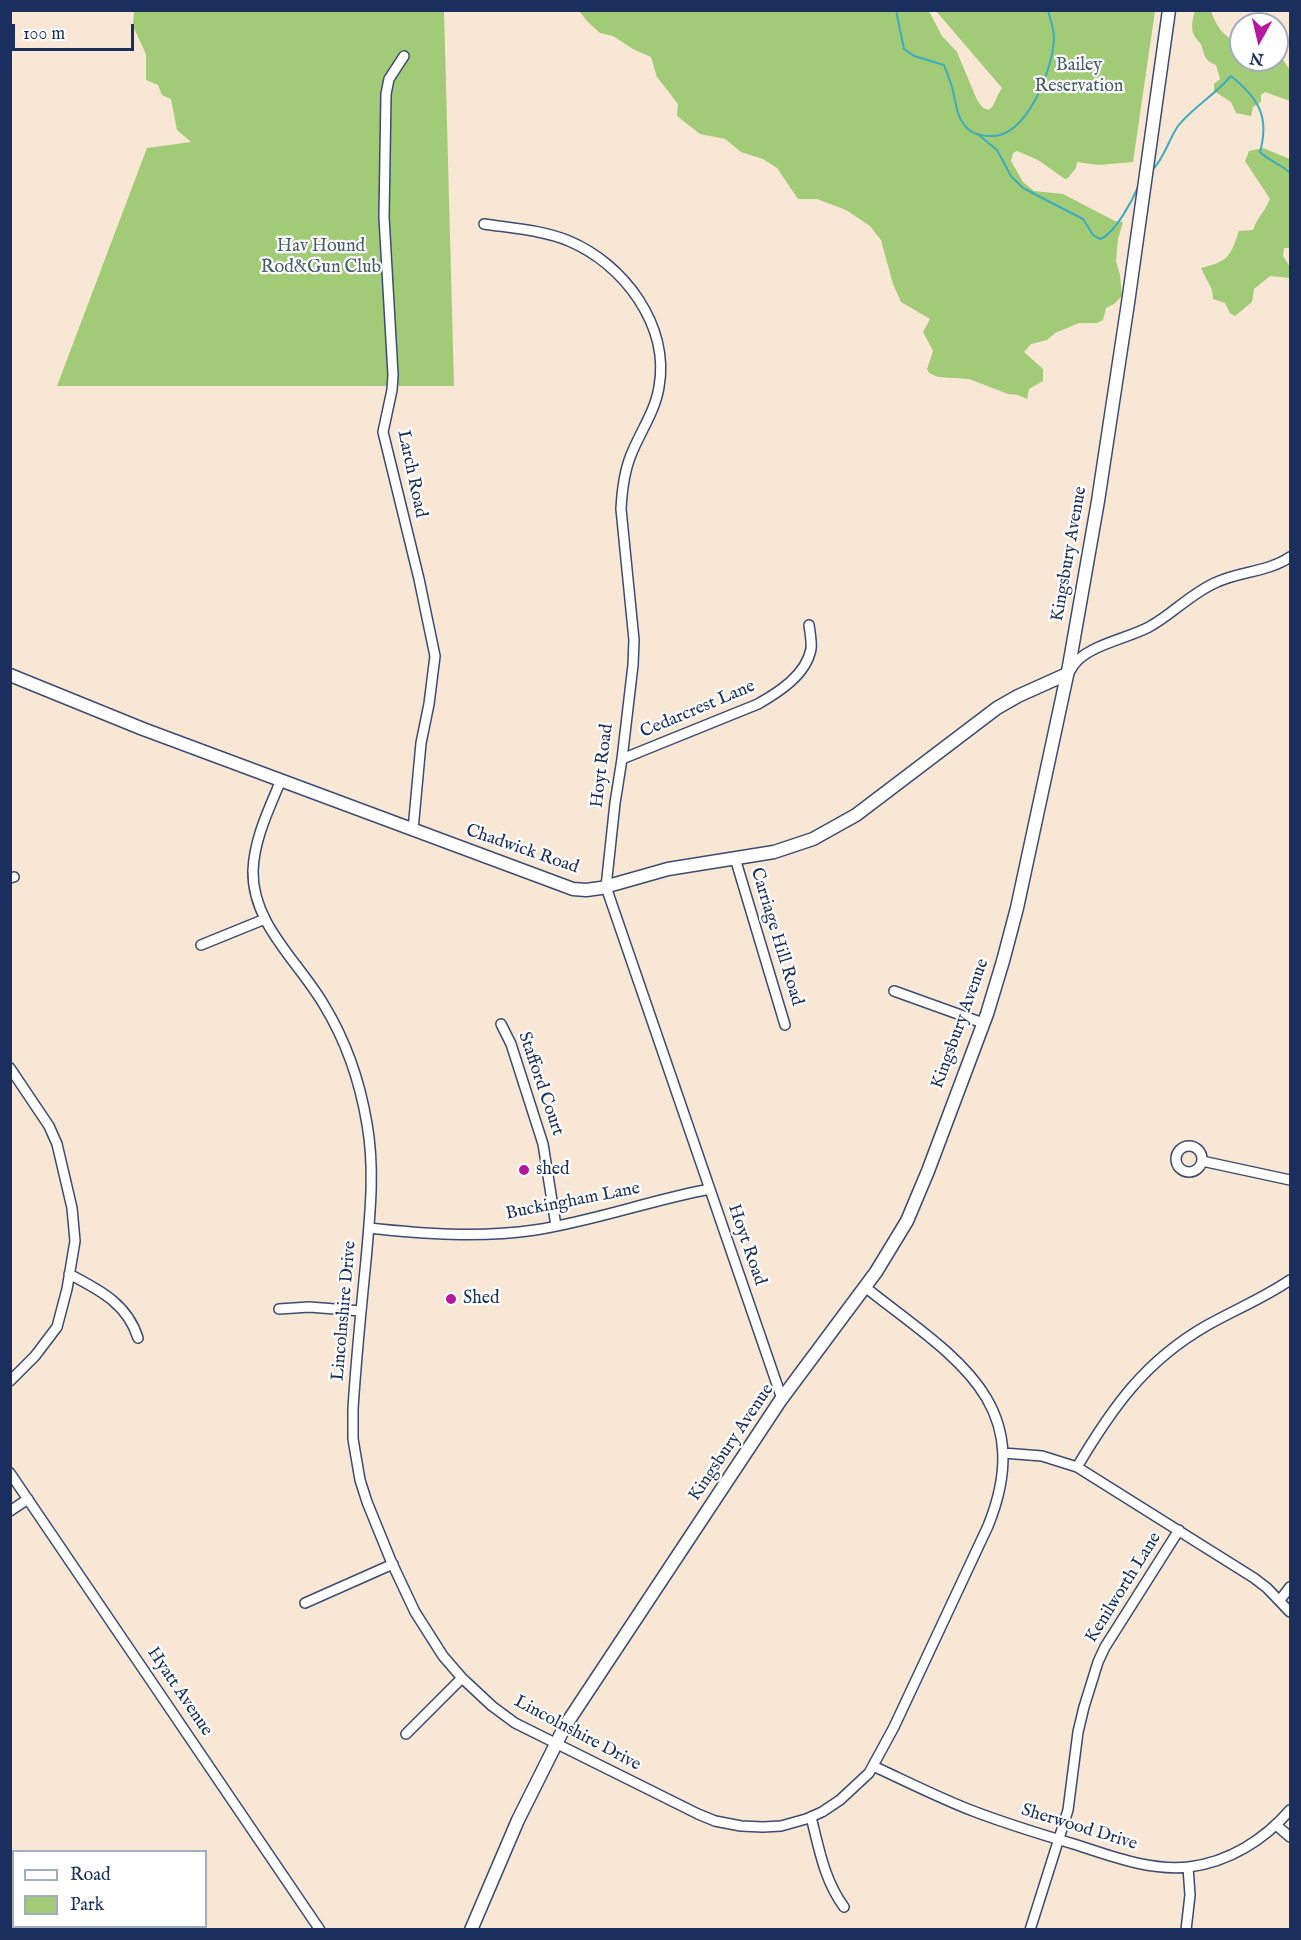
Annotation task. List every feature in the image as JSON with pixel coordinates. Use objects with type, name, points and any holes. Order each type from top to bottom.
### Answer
[{"type":"main road","name":"Kingsbury Avenue","points":[[471,1929],[518,1820],[556,1744],[586,1693],[782,1399],[887,1255],[911,1212],[983,1023],[1004,961],[1017,908],[1067,674],[1098,501],[1169,10]]},
{"type":"main road","name":"Chadwick Road","points":[[10,675],[143,729],[413,830],[573,889],[586,890],[606,887],[668,869],[792,848],[836,828],[869,806],[997,708],[1067,674]]},
{"type":"street","name":"Larch Road","points":[[404,56],[389,79],[386,94],[384,217],[393,375],[383,432],[419,579],[435,656],[421,743],[413,830]]},
{"type":"street","name":"Hoyt Road","points":[[484,224],[544,234],[569,241],[595,256],[626,285],[642,304],[657,340],[660,365],[659,387],[653,410],[631,454],[624,476],[621,509],[634,640],[633,665],[606,887],[782,1399]]},
{"type":"street","points":[[1067,674],[1078,659],[1149,627],[1202,589],[1220,580],[1265,570],[1290,557]]},
{"type":"street","name":"Cedarcrest Lane","points":[[622,759],[747,709],[777,693],[794,678],[807,661],[811,647],[809,625]]},
{"type":"street","name":"Lincolnshire Drive","points":[[281,780],[260,832],[254,858],[254,888],[272,932],[325,1006],[346,1048],[360,1091],[370,1146],[372,1174],[369,1228],[355,1377],[353,1439],[360,1480],[393,1564],[429,1636],[462,1678],[492,1706],[515,1723],[715,1821],[741,1826],[781,1826],[822,1812],[849,1793],[873,1766],[894,1727],[988,1526],[1002,1485],[1004,1453],[994,1412],[975,1380],[956,1360],[865,1287]]},
{"type":"street","name":"Carriage Hill Road","points":[[735,858],[785,1025]]},
{"type":"street","points":[[201,945],[265,919]]},
{"type":"street","points":[[894,991],[983,1023]]},
{"type":"street","name":"Stafford Court","points":[[501,1024],[511,1044],[543,1144],[556,1226]]},
{"type":"street","points":[[10,1068],[49,1126],[63,1161],[75,1241],[62,1313],[57,1327],[35,1356],[10,1381]]},
{"type":"street","points":[[1202,1161],[1290,1180]]},
{"type":"street","name":"Buckingham Lane","points":[[369,1228],[413,1233],[479,1234],[535,1230],[606,1216],[677,1195],[710,1189]]},
{"type":"street","points":[[69,1275],[111,1297],[125,1311],[138,1338]]},
{"type":"street","points":[[1077,1467],[1102,1424],[1128,1389],[1142,1376],[1204,1328],[1234,1310],[1255,1302],[1290,1280]]},
{"type":"street","points":[[279,1309],[309,1307],[361,1311]]},
{"type":"street","points":[[1004,1453],[1042,1456],[1077,1467],[1254,1578],[1280,1600],[1290,1612]]},
{"type":"street","name":"Hyatt Avenue","points":[[10,1473],[320,1929]]},
{"type":"street","points":[[10,1511],[28,1499]]},
{"type":"street","name":"Kenilworth Lane","points":[[1030,1929],[1059,1840],[1071,1792],[1082,1715],[1098,1662],[1105,1647],[1179,1530]]},
{"type":"street","points":[[304,1603],[393,1564]]},
{"type":"street","points":[[1280,1600],[1290,1587]]},
{"type":"street","points":[[406,1734],[462,1678]]},
{"type":"street","name":"Sherwood Drive","points":[[873,1766],[972,1811],[1134,1863],[1160,1867],[1188,1867],[1215,1861],[1243,1849],[1276,1826],[1290,1810]]},
{"type":"street","points":[[811,1817],[828,1881],[844,1907]]},
{"type":"street","points":[[1276,1826],[1290,1837]]},
{"type":"street","points":[[1186,1929],[1190,1895],[1188,1867]]},
{"type":"green space","name":"Hav Hound Rod&Gun Club","points":[[134,11],[444,11],[454,386],[57,386],[147,148],[191,142],[177,130],[171,99],[162,95],[158,85],[146,80],[146,54],[133,26]]},
{"type":"green space","name":"Bailey Reservation","points":[[579,11],[929,11],[942,36],[957,52],[977,100],[983,108],[989,110],[1002,88],[936,11],[1155,11],[1133,162],[1099,165],[1077,162],[1076,168],[1065,179],[1038,160],[1017,151],[1013,153],[1011,161],[1023,182],[1034,191],[1063,194],[1115,221],[1123,222],[1118,239],[1116,261],[1122,296],[1106,308],[1103,320],[1097,323],[1079,323],[1055,333],[1047,340],[1031,344],[1024,352],[1043,369],[1043,381],[1029,389],[1027,399],[969,379],[938,377],[929,373],[927,369],[933,351],[923,332],[930,319],[901,302],[893,284],[881,240],[870,226],[846,210],[817,199],[798,199],[777,168],[763,159],[741,152],[725,139],[700,134],[677,116],[678,104],[657,77],[651,57],[613,36],[600,33]]},
{"type":"green space","points":[[1195,11],[1211,11],[1222,31],[1229,37],[1229,72],[1289,72],[1289,69],[1290,101],[1265,92],[1261,95],[1261,102],[1253,107],[1251,116],[1236,113],[1231,102],[1214,91],[1214,84],[1220,79],[1216,65],[1206,59],[1193,32],[1192,23]]},
{"type":"green space","points":[[1263,148],[1290,159],[1290,248],[1284,248],[1283,256],[1290,267],[1290,278],[1270,276],[1254,289],[1252,302],[1235,316],[1230,313],[1225,303],[1213,299],[1212,290],[1201,268],[1227,257],[1239,231],[1253,230],[1268,203],[1270,199],[1245,161],[1249,151]]},
{"type":"waterway","points":[[896,10],[904,49],[914,56],[944,65],[961,121],[974,133],[991,136],[1004,133],[1016,125],[1036,99],[1049,67],[1054,38],[1048,10]]},
{"type":"waterway","points":[[1154,168],[1178,126],[1231,76],[1255,100],[1259,109],[1263,128],[1260,152],[1290,173]]},
{"type":"waterway","points":[[980,136],[997,150],[1011,176],[1023,188],[1083,219],[1093,235],[1100,239],[1112,230],[1128,207],[1139,185]]},
{"type":"place","name":"shed","points":[[524,1170]]},
{"type":"place","name":"Shed","points":[[451,1299]]}]
